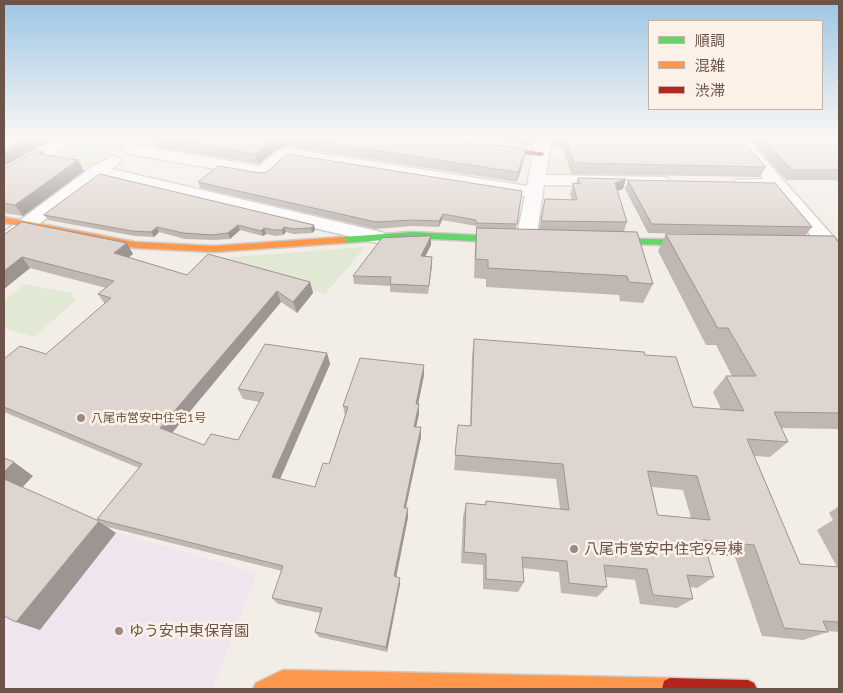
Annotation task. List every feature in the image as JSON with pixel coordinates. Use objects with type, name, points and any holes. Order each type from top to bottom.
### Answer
[{"type":"street","points":[[246,169],[262,172],[265,169]]},
{"type":"street","points":[[409,169],[535,186],[682,183]]},
{"type":"street","points":[[4,220],[135,245],[214,249],[412,235],[531,240],[538,169]]},
{"type":"street","points":[[765,169],[830,247]]},
{"type":"street","points":[[4,241],[98,170],[377,237]]},
{"type":"street","points":[[721,184],[779,185]]},
{"type":"street","points":[[595,241],[713,243]]},
{"type":"street","points":[[262,689],[283,679],[748,689]]},
{"type":"shaded area","name":"ゆう安中東保育園","points":[[4,485],[122,534],[257,573],[212,689],[4,689]]},
{"type":"green space","points":[[547,169],[603,169],[606,176],[555,176]]},
{"type":"green space","points":[[365,247],[325,294],[216,264],[222,258]]},
{"type":"green space","points":[[25,284],[71,293],[76,300],[34,337],[4,328],[4,301]]},
{"type":"building","points":[[4,169],[65,169],[15,205],[4,203]]},
{"type":"building","points":[[214,169],[267,172],[270,169],[384,169],[522,191],[517,224],[476,223],[476,220],[443,214],[439,221],[376,222],[198,182]]},
{"type":"building","points":[[501,169],[519,169],[518,172]]},
{"type":"building","points":[[791,169],[839,169],[839,170]]},
{"type":"building","points":[[100,174],[314,225],[311,228],[293,229],[284,227],[282,230],[264,228],[261,231],[238,225],[228,233],[212,235],[183,233],[157,227],[151,232],[132,231],[44,215]]},
{"type":"building","points":[[578,178],[626,179],[615,183],[627,222],[541,221],[545,199],[577,200],[573,183],[580,184]]},
{"type":"building","points":[[628,180],[775,183],[812,227],[652,224]]},
{"type":"building","points":[[22,222],[127,243],[114,253],[187,275],[208,254],[310,282],[293,302],[277,291],[160,428],[204,445],[211,434],[238,440],[264,393],[238,389],[265,344],[327,353],[272,477],[315,487],[323,463],[329,464],[348,407],[343,406],[360,358],[424,365],[416,404],[419,404],[414,427],[421,427],[404,508],[408,508],[394,576],[400,578],[386,647],[315,632],[322,608],[272,598],[283,566],[97,519],[142,464],[4,407],[4,359],[20,346],[46,354],[111,298],[98,294],[114,281],[22,257],[4,271],[4,235]]},
{"type":"building","points":[[477,228],[637,232],[653,284],[629,282],[627,276],[488,268],[488,260],[476,259]]},
{"type":"building","points":[[666,234],[834,236],[839,243],[839,413],[774,412],[788,442],[747,439],[800,564],[839,567],[839,622],[823,621],[828,632],[784,628],[754,545],[703,540],[714,577],[687,575],[693,599],[653,595],[647,569],[604,565],[607,587],[569,583],[567,561],[522,557],[524,582],[486,579],[486,554],[464,552],[466,503],[486,505],[486,501],[569,510],[563,464],[455,455],[458,425],[471,426],[474,339],[644,352],[645,355],[676,357],[693,407],[744,411],[726,376],[756,376],[728,328],[718,328]],"holes":[[[648,471],[697,476],[710,520],[658,515]]]},
{"type":"building","points":[[431,236],[421,256],[432,257],[429,286],[390,284],[391,277],[353,276],[382,238]]},
{"type":"building","points":[[4,458],[14,462],[4,472]]},
{"type":"building","points":[[4,479],[99,521],[16,622],[4,616]]},
{"type":"traffic: fast","points":[[343,240],[412,235],[514,240]]},
{"type":"traffic: fast","points":[[602,241],[699,243]]},
{"type":"traffic: slow","points":[[4,220],[135,245],[214,249],[343,240]]},
{"type":"traffic: slow","points":[[262,689],[283,679],[670,687]]},
{"type":"traffic: jam","points":[[670,687],[748,689]]},
{"type":"place","name":"八尾市営安中住宅1号","points":[[81,418]]},
{"type":"place","name":"八尾市営安中住宅9号棟","points":[[574,549]]},
{"type":"place","name":"ゆう安中東保育園","points":[[119,631]]}]
